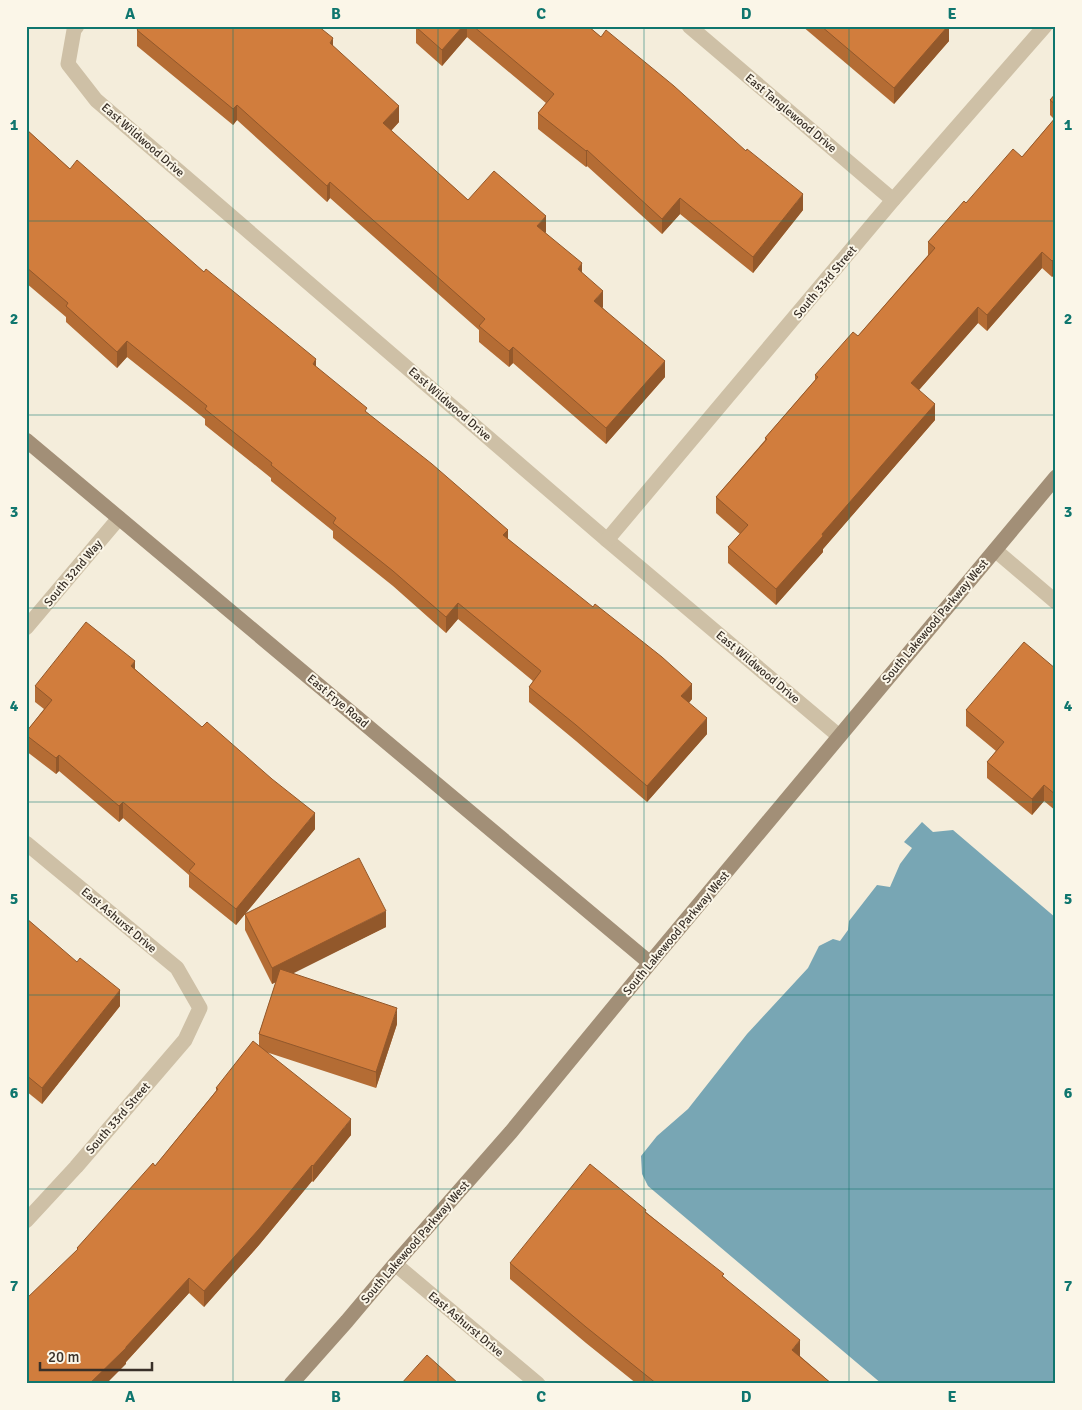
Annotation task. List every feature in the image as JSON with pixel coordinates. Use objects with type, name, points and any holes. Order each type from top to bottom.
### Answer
[{"type":"street","name":"East Wildwood Drive","points":[[77,26],[74,30],[68,64],[96,100],[607,540],[839,736]]},
{"type":"street","name":"East Tanglewood Drive","points":[[688,26],[894,200]]},
{"type":"street","name":"South 33rd Street","points":[[607,540],[894,200],[1045,26]]},
{"type":"street","name":"East Frye Road","points":[[26,440],[650,962]]},
{"type":"street","name":"South Lakewood Parkway West","points":[[291,1384],[511,1132],[650,962],[1056,477]]},
{"type":"street","name":"South 32nd Way","points":[[26,628],[119,518]]},
{"type":"street","points":[[995,550],[1056,602]]},
{"type":"street","name":"East Ashurst Drive","points":[[26,843],[177,968],[200,1008]]},
{"type":"street","name":"South 33rd Street","points":[[26,1221],[76,1167],[185,1040],[200,1008]]},
{"type":"street","name":"East Ashurst Drive","points":[[395,1264],[538,1384]]},
{"type":"water","points":[[922,822],[933,832],[953,830],[1056,918],[1056,1384],[882,1384],[648,1186],[642,1174],[641,1156],[657,1136],[688,1109],[747,1034],[808,968],[819,946],[833,939],[840,941],[848,930],[849,921],[877,885],[890,887],[900,864],[912,848],[904,842]]},
{"type":"building","points":[[140,26],[318,26],[333,38],[330,43],[399,106],[383,123],[468,200],[494,171],[546,216],[537,226],[582,263],[578,269],[603,291],[594,301],[665,361],[606,428],[513,347],[509,351],[479,326],[485,319],[330,182],[327,186],[237,105],[233,109],[137,30]]},
{"type":"building","points":[[416,26],[463,26],[442,50]]},
{"type":"building","points":[[473,26],[588,26],[601,37],[606,30],[674,86],[746,151],[747,149],[803,194],[753,257],[680,198],[662,219],[587,150],[538,113],[554,94]]},
{"type":"building","points":[[821,26],[948,26],[894,88]]},
{"type":"building","points":[[1056,93],[1056,105],[1050,100]]},
{"type":"building","points":[[1056,117],[1056,257],[1052,261],[1042,252],[987,315],[978,307],[911,383],[935,404],[776,589],[728,547],[748,525],[716,497],[818,377],[815,375],[853,332],[858,336],[935,248],[928,242],[964,201],[966,203],[1013,149],[1022,157]]},
{"type":"building","points":[[26,129],[70,169],[77,160],[204,272],[206,269],[316,359],[313,364],[367,408],[365,411],[432,464],[508,530],[503,535],[593,607],[595,604],[662,657],[692,684],[681,696],[707,718],[647,786],[529,687],[541,671],[458,603],[446,617],[333,523],[336,518],[205,409],[207,406],[127,341],[117,352],[66,306],[68,303],[26,267]]},
{"type":"building","points":[[86,622],[135,661],[131,666],[202,727],[207,722],[272,779],[315,813],[236,909],[189,871],[195,864],[123,802],[119,806],[59,755],[56,758],[26,735],[26,732],[52,700],[35,686]]},
{"type":"building","points":[[1024,642],[1056,669],[1056,795],[1044,785],[1032,799],[987,762],[1004,742],[966,710]]},
{"type":"building","points":[[359,858],[386,911],[272,968],[245,914]]},
{"type":"building","points":[[26,918],[77,962],[80,958],[120,990],[42,1088],[26,1075]]},
{"type":"building","points":[[280,969],[397,1008],[376,1072],[259,1034]]},
{"type":"building","points":[[253,1041],[351,1119],[313,1166],[204,1291],[189,1278],[126,1348],[89,1384],[26,1384],[26,1299],[78,1249],[153,1163],[155,1166],[218,1089],[216,1088]]},
{"type":"building","points":[[590,1164],[646,1210],[645,1212],[724,1274],[722,1276],[800,1340],[792,1350],[832,1384],[657,1384],[510,1263]]},
{"type":"building","points":[[427,1355],[459,1384],[401,1384]]}]
